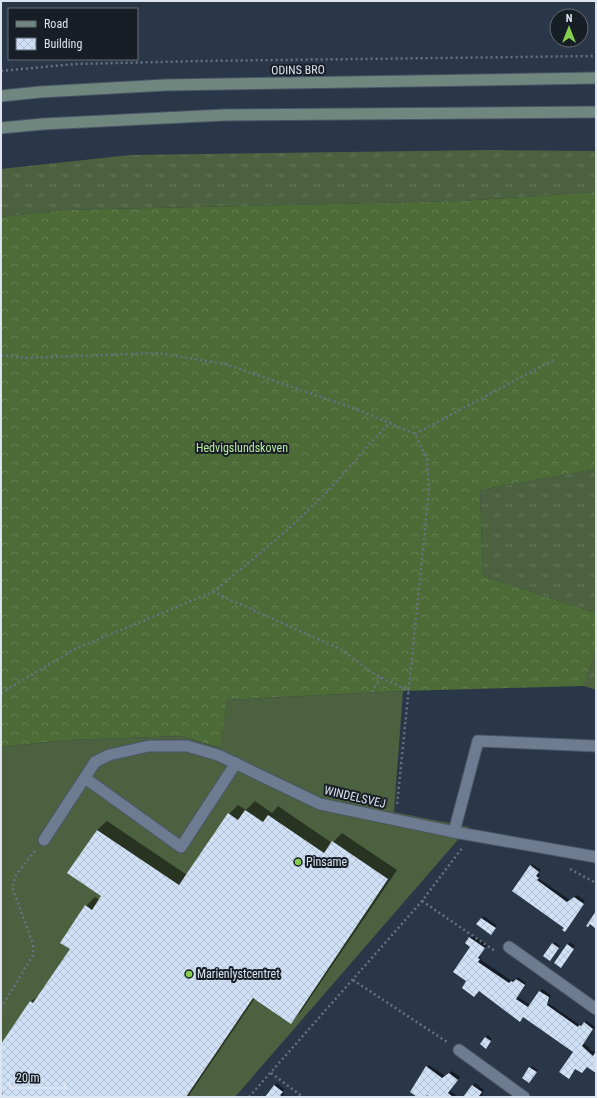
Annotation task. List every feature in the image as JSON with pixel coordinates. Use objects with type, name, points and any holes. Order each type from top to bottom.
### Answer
[{"type":"main road","name":"ODINS BRO","points":[[1,96],[166,85],[596,78]]},
{"type":"main road","points":[[1,128],[43,124],[224,115],[596,112]]},
{"type":"street","points":[[454,832],[478,741],[596,746]]},
{"type":"street","name":"WINDELSVEJ","points":[[85,778],[95,762],[109,756],[149,746],[187,746],[218,755],[320,804],[454,832],[596,857]]},
{"type":"street","points":[[44,840],[85,778],[181,847],[236,763]]},
{"type":"street","points":[[509,947],[596,1009]]},
{"type":"street","points":[[459,1050],[524,1097]]},
{"type":"path","points":[[1,71],[75,64],[596,56]]},
{"type":"path","points":[[1,355],[24,358],[157,354],[225,364],[391,422],[415,434],[426,459],[429,490],[395,819]]},
{"type":"path","points":[[415,434],[553,360]]},
{"type":"path","points":[[1,693],[75,649],[213,592],[262,553],[328,491],[391,422]]},
{"type":"path","points":[[213,592],[340,649],[381,677],[409,691]]},
{"type":"path","points":[[372,692],[381,677]]},
{"type":"path","points":[[249,1097],[422,901],[472,835]]},
{"type":"path","points":[[1,1008],[33,955],[33,944],[12,887],[16,875],[44,840]]},
{"type":"path","points":[[569,868],[596,883]]},
{"type":"path","points":[[422,901],[499,953],[509,947]]},
{"type":"path","points":[[352,980],[459,1050]]},
{"type":"path","points":[[270,1073],[303,1097]]},
{"type":"green space","points":[[491,150],[596,151],[596,192],[462,201],[63,210],[1,217],[1,169],[130,155]]},
{"type":"green space","name":"Hedvigslundskoven","points":[[596,192],[596,469],[480,490],[483,576],[596,613],[596,650],[584,686],[403,691],[227,700],[221,748],[181,736],[68,740],[1,747],[1,217],[63,210],[462,201]]},
{"type":"green space","points":[[596,469],[596,613],[483,576],[480,490]]},
{"type":"green space","points":[[596,650],[596,690],[584,686]]},
{"type":"green space","points":[[403,691],[394,812],[469,827],[235,1097],[1,1097],[1,747],[68,740],[181,736],[220,748],[227,700]]},
{"type":"building","name":"Marienlystcentret","points":[[245,810],[263,822],[268,815],[324,853],[332,841],[388,879],[291,1024],[253,998],[186,1097],[1,1097],[3,1093],[1,1092],[1,1044],[30,1001],[33,1003],[70,949],[60,943],[85,905],[92,910],[101,896],[67,873],[97,830],[179,885],[228,813],[238,820]]},
{"type":"building","points":[[530,865],[539,872],[536,876],[539,878],[537,880],[567,902],[574,897],[584,904],[565,932],[562,930],[564,928],[512,891]]},
{"type":"building","points":[[596,911],[596,929],[590,924],[588,927],[586,926]]},
{"type":"building","points":[[481,918],[496,928],[491,935],[476,924]]},
{"type":"building","points":[[469,937],[485,948],[478,958],[480,959],[478,962],[509,983],[516,979],[525,985],[516,999],[528,1007],[539,991],[549,997],[547,1005],[578,1027],[584,1022],[593,1029],[582,1046],[593,1056],[596,1051],[596,1073],[587,1067],[582,1073],[575,1069],[569,1079],[559,1072],[573,1052],[523,1017],[520,1022],[479,991],[474,997],[462,988],[466,981],[453,972],[470,947],[465,943]]},
{"type":"building","points":[[552,943],[559,948],[550,961],[543,956]]},
{"type":"building","points":[[567,944],[574,949],[561,968],[554,963]]},
{"type":"building","points":[[485,1037],[491,1041],[486,1049],[480,1044]]},
{"type":"building","points":[[426,1066],[442,1078],[449,1073],[458,1080],[448,1093],[453,1097],[430,1097],[427,1095],[426,1097],[417,1097],[410,1092]]},
{"type":"building","points":[[529,1067],[537,1072],[529,1083],[522,1078]]},
{"type":"building","points":[[274,1085],[283,1092],[280,1095],[283,1097],[265,1097]]},
{"type":"building","points":[[472,1085],[482,1092],[479,1096],[481,1097],[463,1097]]},
{"type":"place","name":"Pinsame","points":[[298,862]]},
{"type":"place","name":"Marienlystcentret","points":[[189,974]]}]
